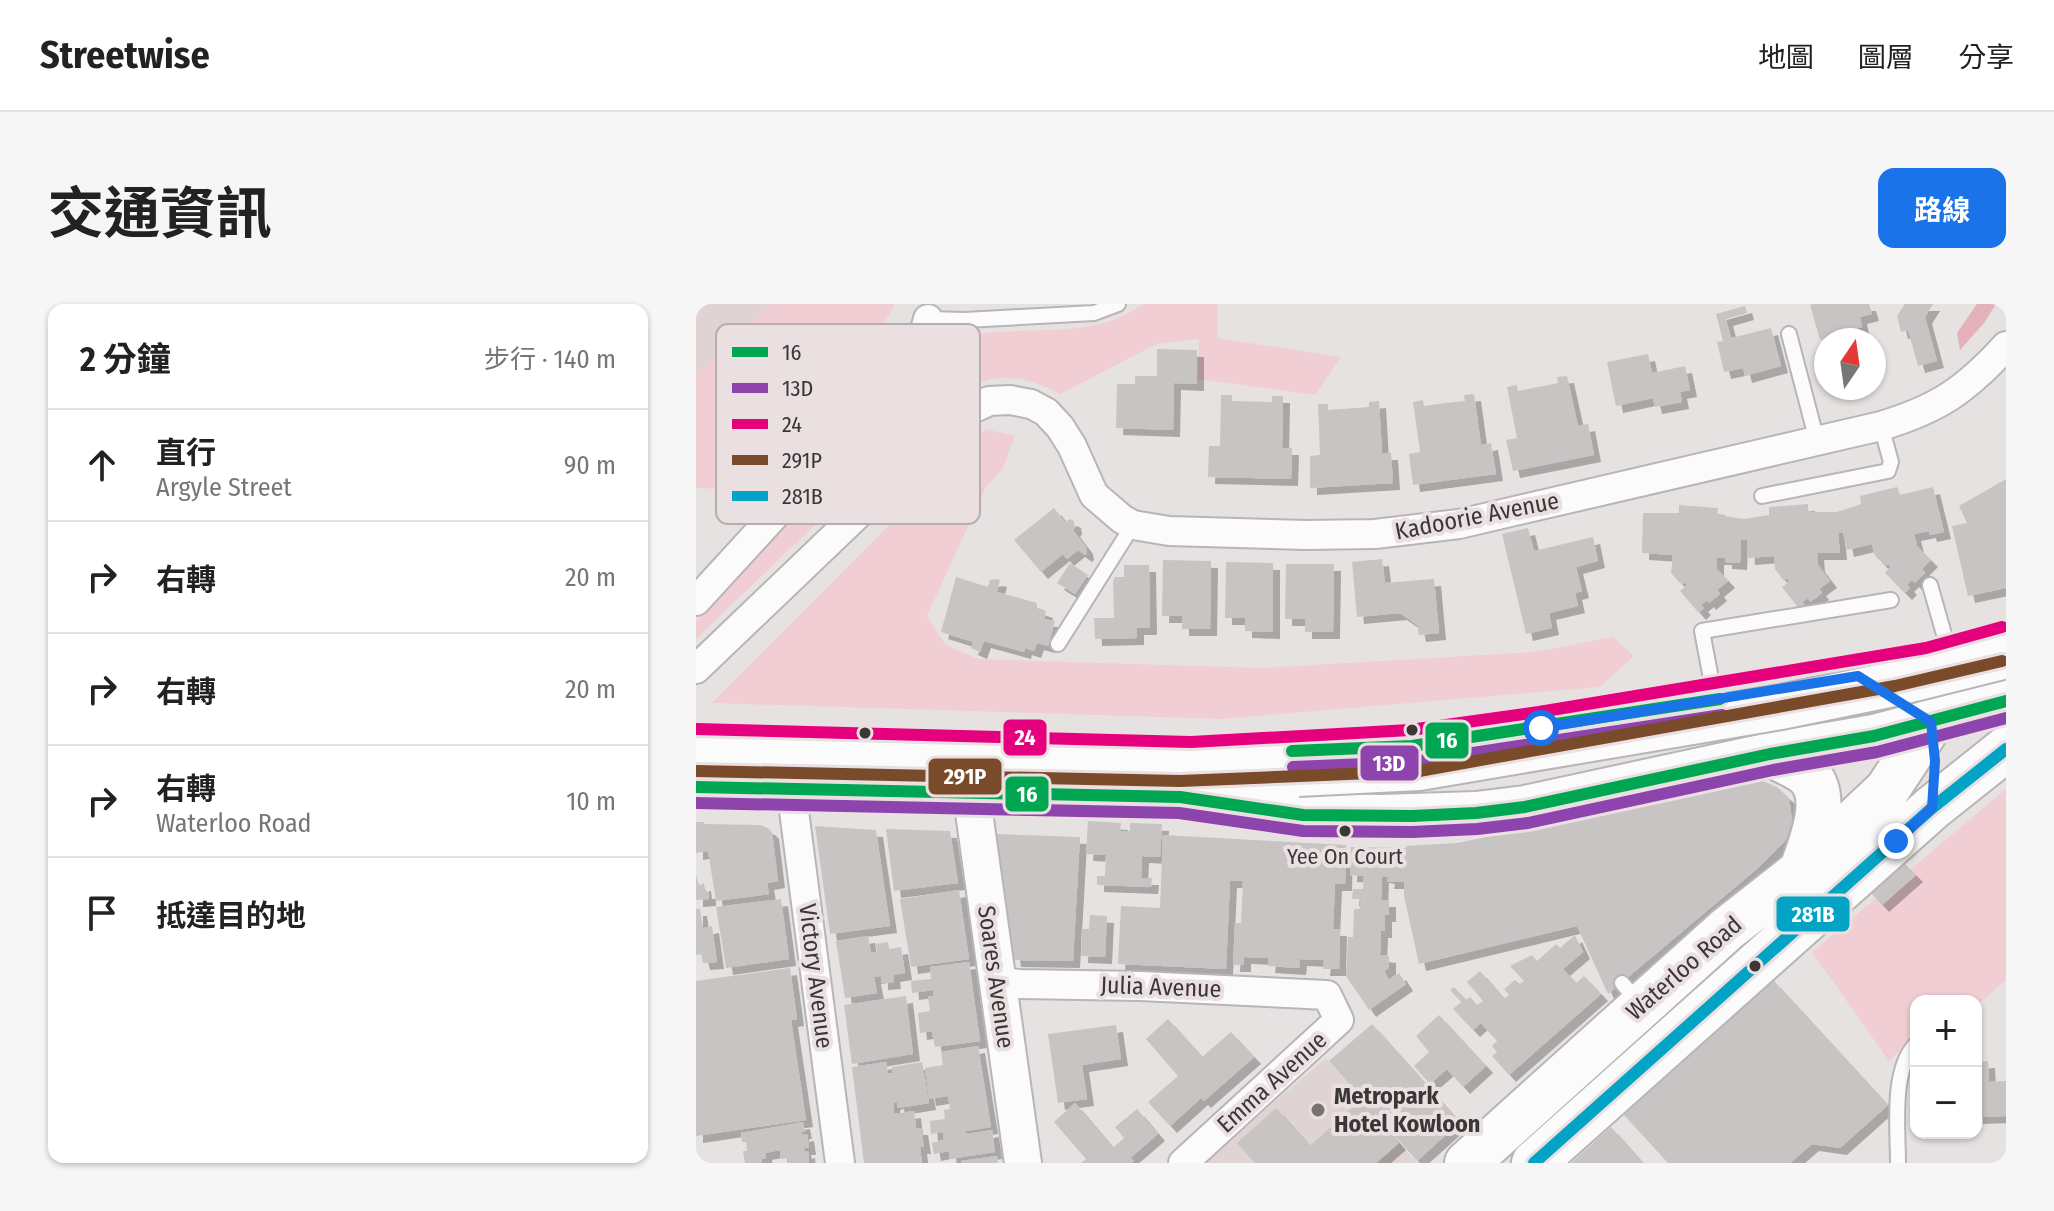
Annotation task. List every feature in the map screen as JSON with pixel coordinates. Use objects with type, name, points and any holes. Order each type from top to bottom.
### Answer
[{"type":"main road","points":[[707,784],[971,791],[1185,777],[1412,746],[1989,657]]},
{"type":"main road","points":[[696,745],[1299,783],[1419,768],[1781,707],[1894,684],[1989,657]]},
{"type":"main road","name":"Waterloo Road","points":[[1467,1163],[1631,994],[1727,929],[1801,871],[1887,790],[1931,722],[1989,657]]},
{"type":"main road","points":[[1858,676],[1931,722]]},
{"type":"main road","points":[[1185,777],[1303,815],[1476,813],[1525,807],[1770,754],[1874,736],[2006,701]]},
{"type":"main road","points":[[1931,722],[1935,761],[1932,808]]},
{"type":"main road","name":"Waterloo Road","points":[[1534,1163],[1932,808],[2006,749]]},
{"type":"main road","points":[[1770,754],[1807,774],[1815,787],[1818,820],[1801,871]]},
{"type":"street","points":[[927,324],[928,319]]},
{"type":"street","name":"Kadoorie Avenue","points":[[980,405],[989,401],[1010,400],[1031,404],[1046,412],[1072,446],[1094,495],[1133,525],[1169,531],[1375,534],[1459,524],[1881,426],[1918,413],[1959,392],[2006,346]]},
{"type":"street","points":[[696,601],[767,524]]},
{"type":"street","name":"Kadoorie Avenue","points":[[696,669],[848,524]]},
{"type":"street","name":"Victory Avenue","points":[[791,788],[840,1163]]},
{"type":"street","name":"Soares Avenue","points":[[971,791],[1023,1163]]},
{"type":"street","name":"Julia Avenue","points":[[996,981],[1327,995]]},
{"type":"street","name":"Emma Avenue","points":[[1183,1163],[1339,1020],[1327,995]]},
{"type":"lane","points":[[928,319],[1094,313],[1118,304]]},
{"type":"lane","points":[[1789,334],[1817,441]]},
{"type":"lane","points":[[1762,496],[1888,471],[1891,462],[1881,426]]},
{"type":"lane","points":[[1058,644],[1133,525]]},
{"type":"lane","points":[[1930,585],[1989,657]]},
{"type":"lane","points":[[1715,700],[1702,631],[1891,600]]},
{"type":"lane","points":[[1898,1163],[1900,1071],[1910,1051]]},
{"type":"shaded area","points":[[696,304],[774,304],[749,324],[716,324],[716,355],[696,374]]},
{"type":"shaded area","points":[[774,304],[895,304],[884,324],[749,324]]},
{"type":"shaded area","points":[[1143,304],[1218,304],[1217,338],[1341,357],[1315,395],[1198,379],[1199,339],[1157,344],[1060,394],[1024,380],[1009,378],[980,382],[980,334],[1087,327],[1125,315]]},
{"type":"shaded area","points":[[1977,304],[1996,304],[1960,350],[1957,333]]},
{"type":"shaded area","points":[[716,355],[716,489],[696,488],[696,374]]},
{"type":"shaded area","points":[[985,429],[1015,436],[1003,468],[986,487],[980,500],[980,434]]},
{"type":"shaded area","points":[[785,524],[816,524],[696,639],[696,621]]},
{"type":"shaded area","points":[[890,524],[969,524],[927,616],[946,645],[978,659],[1263,668],[1534,652],[1613,637],[1634,656],[1600,687],[1221,719],[712,703]]},
{"type":"shaded area","points":[[2006,789],[2006,980],[1982,1001],[1982,995],[1910,995],[1910,1041],[1889,1061],[1812,952]]},
{"type":"shaded area","name":"Metropark Hotel Kowloon","points":[[1326,1058],[1417,1163],[1203,1163]]},
{"type":"building","points":[[1869,304],[1872,314],[1860,317],[1862,327],[1859,328],[1817,328],[1810,305]]},
{"type":"building","points":[[1905,304],[1933,304],[1925,317],[1937,361],[1918,366],[1908,330],[1901,332],[1897,316]]},
{"type":"building","points":[[1745,306],[1747,313],[1726,319],[1731,338],[1771,328],[1781,366],[1745,376],[1743,368],[1724,372],[1717,342],[1723,341],[1716,314]]},
{"type":"building","points":[[1157,349],[1197,350],[1197,384],[1174,383],[1173,430],[1116,428],[1117,384],[1135,384],[1135,376],[1157,376]]},
{"type":"building","points":[[1648,354],[1652,373],[1685,366],[1690,390],[1680,392],[1682,402],[1655,407],[1653,398],[1616,406],[1607,362]]},
{"type":"building","points":[[1567,376],[1578,426],[1588,424],[1594,455],[1513,471],[1506,440],[1517,438],[1507,387],[1517,385],[1518,391],[1558,383],[1557,377]]},
{"type":"building","points":[[1474,394],[1481,445],[1491,443],[1496,474],[1413,485],[1409,454],[1420,452],[1413,402],[1423,400],[1424,406],[1465,401],[1464,395]]},
{"type":"building","points":[[1221,395],[1232,395],[1232,401],[1272,402],[1272,396],[1283,396],[1282,448],[1292,448],[1291,479],[1208,477],[1209,446],[1220,446]]},
{"type":"building","points":[[1379,401],[1382,453],[1391,453],[1393,483],[1310,488],[1310,456],[1320,455],[1318,404],[1328,404],[1328,410],[1369,407],[1369,402]]},
{"type":"building","points":[[2006,479],[2006,588],[1968,596],[1952,526],[1967,523],[1959,506]]},
{"type":"building","points":[[1897,487],[1900,495],[1933,487],[1944,532],[1914,534],[1917,546],[1931,560],[1922,569],[1925,573],[1915,583],[1912,580],[1907,585],[1910,588],[1905,593],[1885,573],[1891,566],[1886,566],[1875,556],[1872,544],[1847,550],[1843,532],[1838,533],[1840,553],[1817,553],[1818,565],[1830,581],[1819,589],[1822,593],[1810,602],[1808,598],[1802,602],[1805,606],[1800,610],[1782,587],[1789,582],[1787,578],[1784,581],[1775,569],[1774,556],[1748,558],[1747,540],[1741,540],[1740,563],[1717,558],[1717,569],[1728,581],[1717,590],[1720,594],[1701,605],[1704,608],[1699,613],[1680,591],[1687,585],[1685,582],[1682,585],[1671,573],[1673,555],[1642,553],[1643,513],[1679,513],[1679,505],[1718,508],[1717,515],[1744,519],[1769,515],[1769,507],[1808,504],[1808,512],[1837,512],[1861,504],[1860,496]]},
{"type":"building","points":[[1054,508],[1065,522],[1070,519],[1074,521],[1073,530],[1087,553],[1085,555],[1078,550],[1067,559],[1063,554],[1041,572],[1014,540]]},
{"type":"building","points":[[1528,528],[1534,551],[1593,537],[1598,561],[1576,567],[1582,591],[1575,593],[1578,606],[1549,613],[1552,628],[1526,634],[1502,534]]},
{"type":"building","points":[[1382,559],[1385,583],[1434,579],[1439,633],[1419,635],[1417,625],[1400,613],[1357,617],[1352,562]]},
{"type":"building","points":[[1163,560],[1211,561],[1210,629],[1182,629],[1182,616],[1162,616]]},
{"type":"building","points":[[1226,562],[1273,563],[1273,632],[1245,631],[1245,618],[1225,618]]},
{"type":"building","points":[[1070,563],[1088,575],[1075,594],[1057,583]]},
{"type":"building","points":[[1286,564],[1334,564],[1333,632],[1305,632],[1305,619],[1285,619]]},
{"type":"building","points":[[1124,565],[1149,565],[1150,628],[1137,628],[1137,638],[1095,639],[1094,618],[1114,618],[1113,581],[1115,577],[1124,577]]},
{"type":"building","points":[[956,577],[988,587],[990,580],[1000,580],[997,592],[1037,603],[1037,608],[1046,611],[1044,619],[1055,621],[1048,646],[1037,643],[1034,651],[1025,648],[1024,652],[984,641],[980,652],[971,648],[973,642],[941,632]]},
{"type":"building","name":"Yee On Court","points":[[1760,780],[1777,787],[1789,798],[1792,820],[1786,840],[1759,867],[1608,994],[1577,926],[1419,964],[1404,896],[1404,882],[1387,882],[1388,877],[1382,876],[1381,900],[1389,900],[1389,915],[1385,915],[1385,931],[1381,931],[1380,955],[1389,956],[1389,968],[1384,971],[1389,980],[1399,973],[1406,984],[1369,1010],[1346,976],[1348,937],[1353,937],[1354,909],[1360,909],[1361,899],[1352,899],[1353,889],[1363,889],[1364,876],[1350,875],[1351,847],[1406,848],[1457,843]]},
{"type":"building","points":[[1088,821],[1121,823],[1120,831],[1130,831],[1130,823],[1162,824],[1160,857],[1142,856],[1141,878],[1152,878],[1151,887],[1097,885],[1097,876],[1105,876],[1106,855],[1086,854]]},
{"type":"building","points":[[696,822],[768,828],[772,832],[778,881],[767,883],[769,894],[716,901],[708,851],[696,853]]},
{"type":"building","points":[[815,826],[876,830],[890,926],[830,934]]},
{"type":"building","points":[[886,829],[950,831],[958,883],[894,891]]},
{"type":"building","points":[[996,834],[1080,837],[1073,961],[1014,960]]},
{"type":"building","points":[[1163,835],[1346,845],[1345,884],[1335,884],[1333,929],[1340,929],[1339,969],[1323,969],[1324,960],[1300,959],[1299,968],[1268,966],[1269,958],[1244,957],[1244,965],[1233,965],[1235,923],[1241,923],[1243,881],[1230,881],[1226,969],[1118,964],[1121,906],[1160,908]]},
{"type":"building","points":[[1903,862],[1916,875],[1882,905],[1870,892]]},
{"type":"building","points":[[696,875],[699,885],[704,884],[705,892],[709,892],[709,899],[696,900]]},
{"type":"building","points":[[959,890],[969,959],[911,967],[900,899]]},
{"type":"building","points":[[781,899],[789,959],[726,968],[716,907]]},
{"type":"building","points":[[696,909],[700,909],[703,928],[712,926],[717,962],[703,963],[701,954],[696,955]]},
{"type":"building","points":[[1090,915],[1107,916],[1105,957],[1081,956],[1082,929],[1089,929]]},
{"type":"building","points":[[1575,935],[1583,952],[1563,969],[1576,983],[1584,976],[1601,994],[1509,1075],[1492,1056],[1497,1052],[1492,1046],[1497,1041],[1481,1023],[1473,1030],[1453,1009],[1461,1002],[1450,990],[1454,987],[1466,1000],[1470,997],[1477,1005],[1483,1001],[1467,982],[1480,971],[1504,999],[1509,995],[1504,989],[1515,980],[1520,984],[1524,981],[1510,966],[1532,955],[1537,961],[1556,944],[1560,948]]},
{"type":"building","points":[[868,936],[871,953],[877,952],[876,944],[888,942],[889,949],[901,947],[905,973],[893,975],[894,982],[881,983],[881,976],[874,977],[877,993],[845,998],[836,941]]},
{"type":"building","points":[[969,962],[980,1041],[935,1047],[932,1031],[920,1033],[918,1013],[930,1011],[928,997],[934,996],[933,990],[912,993],[911,981],[931,979],[930,967]]},
{"type":"building","points":[[790,968],[797,1019],[791,1020],[806,1120],[696,1136],[696,981]]},
{"type":"building","points":[[1773,980],[1888,1105],[1840,1148],[1812,1144],[1790,1163],[1668,1163],[1624,1115]]},
{"type":"building","points":[[906,996],[913,1054],[852,1064],[844,1005]]},
{"type":"building","points":[[1439,1015],[1486,1066],[1463,1087],[1447,1069],[1430,1084],[1414,1066],[1429,1052],[1416,1036]]},
{"type":"building","points":[[1168,1019],[1202,1057],[1231,1032],[1254,1057],[1170,1126],[1148,1102],[1178,1076],[1146,1039]]},
{"type":"building","points":[[1372,1024],[1460,1122],[1417,1161],[1329,1061]]},
{"type":"building","points":[[1116,1025],[1121,1059],[1082,1065],[1087,1099],[1058,1103],[1048,1034]]},
{"type":"building","points":[[978,1046],[991,1127],[966,1131],[966,1134],[992,1130],[995,1152],[950,1159],[949,1151],[934,1154],[932,1143],[944,1140],[943,1132],[931,1134],[930,1121],[945,1119],[944,1110],[950,1109],[948,1096],[929,1099],[925,1068],[943,1065],[941,1052]]},
{"type":"building","points":[[1988,1061],[1989,1082],[2006,1081],[2006,1116],[1982,1117],[1982,1062]]},
{"type":"building","points":[[886,1062],[888,1073],[892,1073],[892,1067],[922,1062],[929,1103],[898,1108],[897,1102],[893,1103],[894,1114],[914,1111],[916,1128],[921,1128],[924,1147],[920,1147],[922,1163],[864,1163],[852,1067]]},
{"type":"building","points":[[1361,1099],[1399,1143],[1376,1163],[1255,1163],[1237,1143],[1276,1108],[1310,1146]]},
{"type":"building","points":[[1075,1103],[1113,1148],[1124,1138],[1115,1127],[1137,1109],[1158,1134],[1130,1158],[1134,1161],[1131,1163],[1081,1163],[1086,1159],[1054,1122]]},
{"type":"building","points":[[803,1122],[805,1132],[802,1135],[807,1134],[809,1148],[804,1148],[805,1152],[808,1151],[809,1163],[789,1163],[788,1158],[781,1159],[780,1150],[765,1153],[766,1159],[762,1159],[762,1163],[745,1163],[743,1151],[747,1151],[746,1142],[742,1142],[741,1133]]},
{"type":"building","points":[[1611,1127],[1643,1163],[1571,1163]]},
{"type":"building","points":[[997,1156],[998,1163],[961,1163],[961,1161]]},
{"type":"transit line","name":"24","points":[[696,729],[1191,742],[1410,730],[1539,712],[1926,648],[2002,627]]},
{"type":"transit line","name":"291P","points":[[696,771],[1180,781],[1419,771],[1895,686],[2002,661]]},
{"type":"transit line","name":"16","points":[[1292,751],[1412,746],[1720,699]]},
{"type":"transit line","name":"16","points":[[696,787],[1180,797],[1303,815],[1476,813],[1525,807],[1770,754],[1874,736],[2006,701]]},
{"type":"transit line","name":"13D","points":[[1293,767],[1414,762],[1722,715]]},
{"type":"transit line","name":"13D","points":[[696,803],[1179,813],[1303,831],[1477,829],[1528,823],[1773,770],[1877,752],[2006,718]]},
{"type":"transit line","name":"281B","points":[[1534,1163],[1932,808],[2006,749]]},
{"type":"place","name":"Yee On Court","points":[[1345,831]]},
{"type":"place","name":"Metropark Hotel Kowloon","points":[[1318,1110]]},
{"type":"route","points":[[1541,728],[1858,676],[1931,722],[1935,761],[1932,808],[1896,841]]}]
